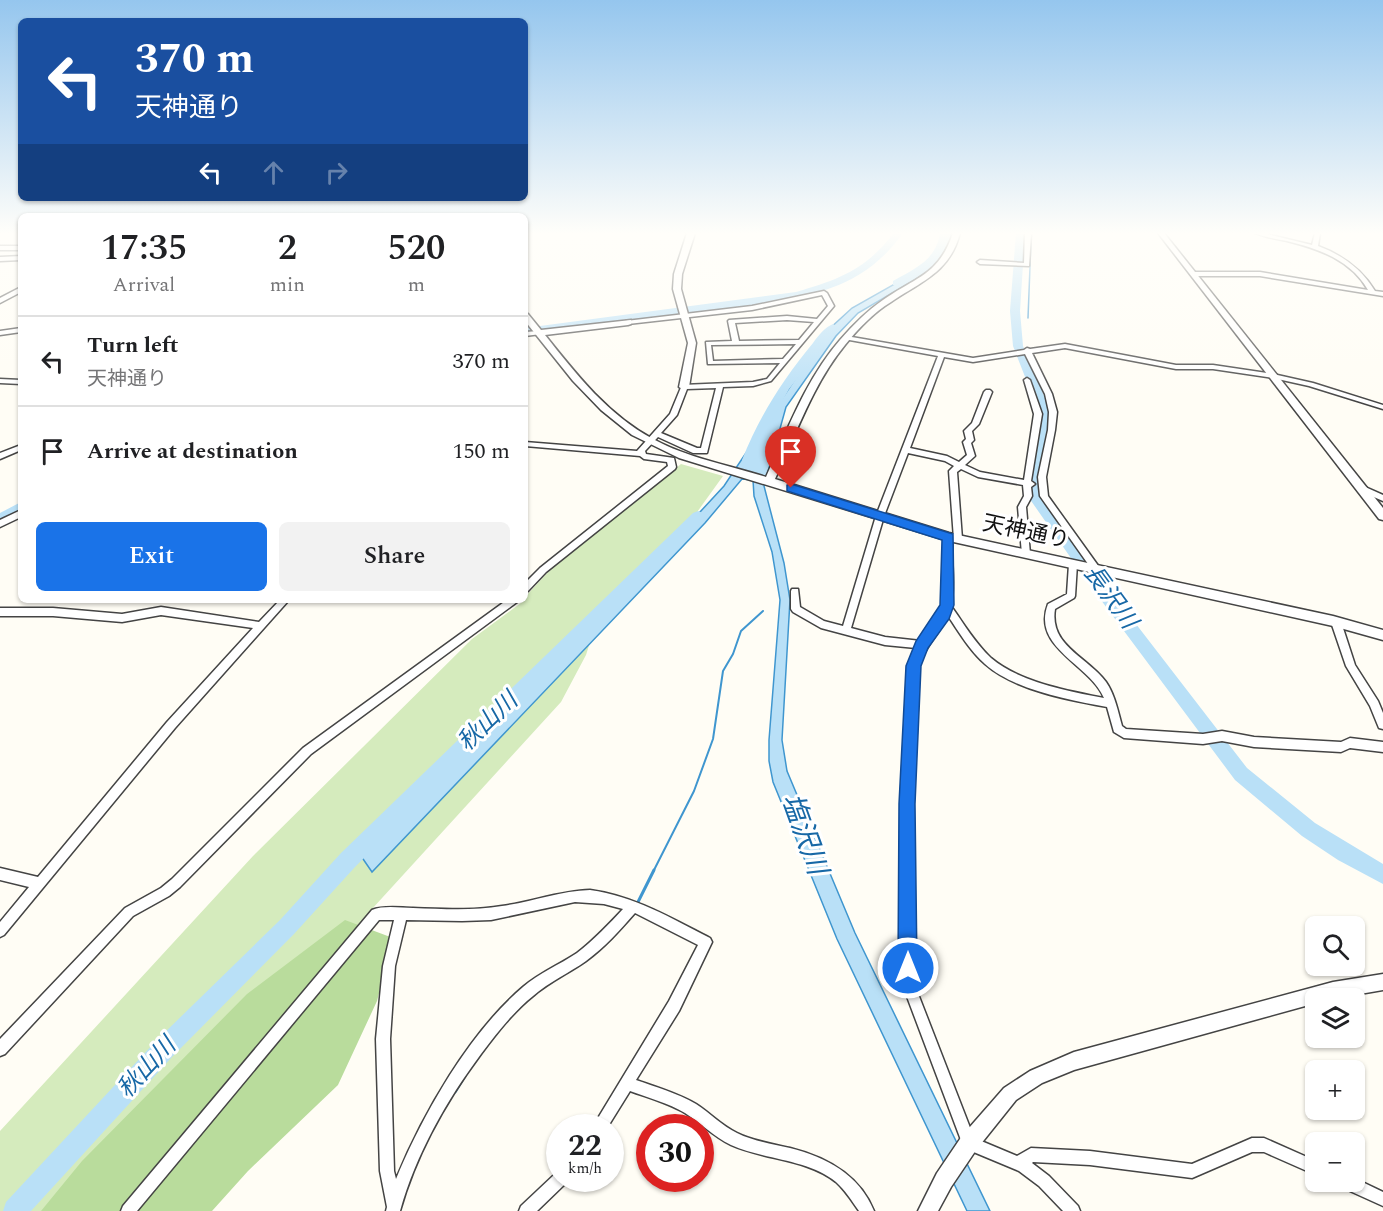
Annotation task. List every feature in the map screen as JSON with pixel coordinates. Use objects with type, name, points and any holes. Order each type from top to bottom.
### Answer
[{"type":"street","points":[[641,454],[673,415],[684,387],[692,343],[677,290]]},
{"type":"street","points":[[769,481],[822,370],[846,338],[876,308],[905,290]]},
{"type":"street","points":[[1206,290],[1383,516]]},
{"type":"street","points":[[1352,290],[1383,294]]},
{"type":"street","points":[[0,301],[18,291]]},
{"type":"street","points":[[528,333],[536,330],[759,307],[824,293],[831,306],[769,380],[761,383],[684,387]]},
{"type":"street","points":[[736,343],[731,321],[787,318],[819,321]]},
{"type":"street","name":"天神通り","points":[[528,320],[608,411],[635,433],[654,437],[684,455],[953,538],[1335,622],[1383,635]]},
{"type":"street","points":[[0,333],[18,330]]},
{"type":"street","points":[[846,338],[941,357],[973,360],[1065,346],[1176,367],[1213,367],[1273,376],[1311,384],[1383,407]]},
{"type":"street","points":[[785,361],[710,363],[708,344],[801,342]]},
{"type":"street","points":[[1027,350],[1049,397],[1053,421],[1045,454],[1041,487],[1050,507],[1095,569]]},
{"type":"street","points":[[846,631],[880,516],[941,357]]},
{"type":"street","points":[[1026,554],[1022,507],[1028,496],[1027,484],[1038,414],[1027,380]]},
{"type":"street","points":[[0,381],[18,382]]},
{"type":"street","points":[[654,437],[696,451],[704,450],[720,386]]},
{"type":"street","points":[[966,1148],[916,1009],[908,968],[908,792],[913,666],[921,645],[947,607],[953,538],[953,471],[971,456],[967,442],[970,440],[968,431],[975,424],[988,392]]},
{"type":"street","points":[[528,444],[641,454],[671,460],[672,467],[543,570],[528,586]]},
{"type":"street","points":[[0,456],[18,448]]},
{"type":"street","points":[[906,450],[947,459],[978,474],[1041,487]]},
{"type":"street","points":[[1362,489],[1383,498]]},
{"type":"street","points":[[0,524],[18,515]]},
{"type":"street","points":[[1075,565],[1071,596],[1051,607],[1048,614],[1049,626],[1060,644],[1103,685],[1118,729],[1124,733],[1203,739],[1217,737],[1254,742],[1341,747],[1350,743],[1383,747]]},
{"type":"street","points":[[795,591],[796,609],[821,624],[885,641],[921,645]]},
{"type":"street","points":[[0,931],[171,725],[282,603]]},
{"type":"street","points":[[0,1049],[129,912],[165,892],[176,883],[307,751],[510,603]]},
{"type":"street","points":[[947,607],[988,662],[1001,671],[1075,696],[1110,703]]},
{"type":"street","points":[[0,612],[53,612],[122,618],[161,611],[262,626]]},
{"type":"street","points":[[1335,622],[1351,666],[1383,725]]},
{"type":"street","points":[[0,874],[39,883]]},
{"type":"street","points":[[128,1211],[376,914],[493,914],[584,895],[633,906],[705,942],[674,1006],[608,1114]]},
{"type":"street","points":[[394,1209],[426,1129],[489,1032],[527,992],[581,957],[607,936],[633,906]]},
{"type":"street","points":[[394,1209],[387,1171],[383,1039],[389,966],[402,913]]},
{"type":"street","points":[[929,1210],[944,1180],[966,1148],[1010,1094],[1036,1077],[1074,1061],[1333,990],[1382,980]]},
{"type":"street","points":[[627,1083],[689,1107],[736,1140],[809,1160],[834,1170],[847,1182],[867,1211]]},
{"type":"street","points":[[1017,1164],[1031,1155],[1090,1158],[1192,1171],[1252,1145],[1264,1145],[1305,1163]]},
{"type":"street","points":[[966,1148],[1017,1164],[1044,1181],[1073,1211]]},
{"type":"street","points":[[1365,1191],[1383,1199]]},
{"type":"street","points":[[526,1211],[546,1192]]},
{"type":"green space","points":[[681,464],[723,476],[695,515],[602,604],[586,655],[561,702],[372,909],[121,1211],[0,1211],[0,1131],[253,856],[472,639],[521,603],[528,603],[528,594],[548,572]]},
{"type":"green space","points":[[345,920],[393,938],[377,1001],[338,1085],[248,1171],[212,1211],[41,1211],[82,1161],[247,994]]},
{"type":"water","name":"塩沢川","points":[[885,290],[898,290],[858,313],[836,336],[786,407],[764,486],[784,563],[790,600],[782,740],[787,771],[855,933],[990,1211],[967,1211],[837,939],[773,782],[769,761],[769,740],[780,600],[772,552],[754,496],[753,480],[742,479],[705,523],[372,872],[361,856],[652,564],[724,486],[827,331],[852,308]]},
{"type":"waterway","points":[[528,331],[732,306],[817,290]]},
{"type":"waterway","name":"長沢川","points":[[1016,290],[1015,311],[1018,346],[1044,410],[1034,479],[1034,495],[1094,580],[1241,774],[1308,830],[1383,874]]},
{"type":"waterway","points":[[1028,318],[1029,290]]},
{"type":"waterway","name":"秋山川","points":[[748,460],[783,389],[833,327]]},
{"type":"waterway","points":[[0,519],[18,509]]},
{"type":"waterway","name":"秋山川","points":[[15,1211],[164,1049],[287,927],[348,860],[698,516]]},
{"type":"waterway","points":[[653,872],[694,791],[713,739],[723,671],[733,654],[741,631],[763,611]]},
{"type":"waterway","points":[[637,904],[653,872]]},
{"type":"waterway","points":[[455,1092],[466,1074]]},
{"type":"route","points":[[791,488],[949,537],[946,550],[947,605],[944,615],[921,645],[913,666],[907,804],[908,968]]}]
